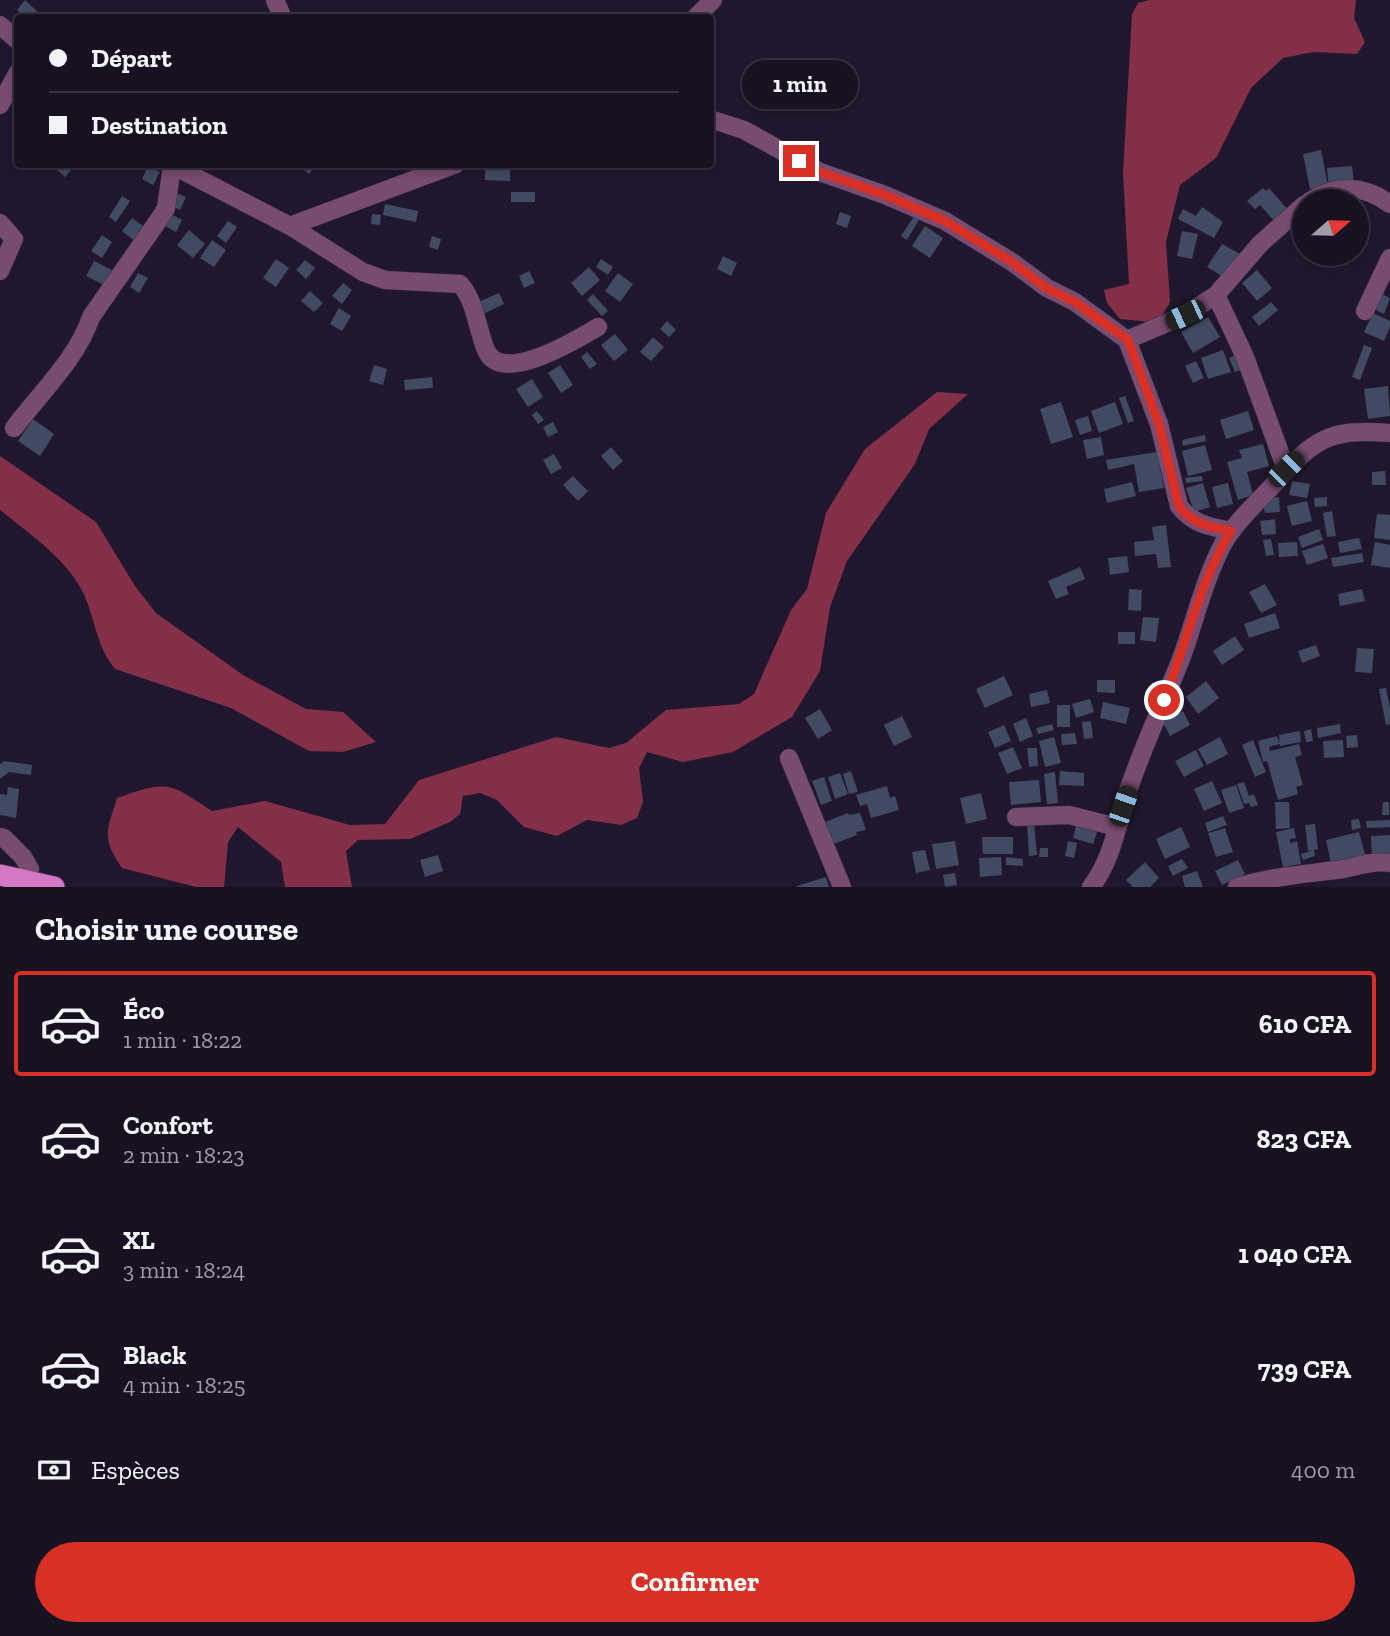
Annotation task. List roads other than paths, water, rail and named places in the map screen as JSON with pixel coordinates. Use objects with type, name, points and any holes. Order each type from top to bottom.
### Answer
[{"type":"main road","points":[[0,875],[54,887]]},
{"type":"street","points":[[699,14],[713,0]]},
{"type":"street","points":[[0,26],[14,38]]},
{"type":"street","points":[[0,105],[14,79]]},
{"type":"street","points":[[714,120],[744,130],[820,172],[885,195],[945,221],[1012,262],[1046,288],[1084,308],[1128,340],[1159,424],[1179,506],[1186,515],[1201,525],[1231,531]]},
{"type":"street","points":[[14,428],[70,357],[87,331],[91,317],[160,218],[166,208],[171,168]]},
{"type":"street","points":[[177,168],[290,226],[363,272],[385,280],[460,284],[468,293],[487,354],[494,362],[507,365],[526,361],[570,344],[598,327]]},
{"type":"street","points":[[290,226],[445,168]]},
{"type":"street","points":[[1369,193],[1390,204]]},
{"type":"street","points":[[1128,340],[1185,315],[1216,295],[1261,243],[1292,216]]},
{"type":"street","points":[[0,223],[14,239],[0,271]]},
{"type":"street","points":[[1365,311],[1390,258]]},
{"type":"street","points":[[1216,295],[1245,358],[1286,469]]},
{"type":"street","points":[[1093,887],[1109,851],[1139,759],[1182,655],[1197,606],[1231,531],[1308,448],[1333,436],[1359,432],[1390,433]]},
{"type":"street","points":[[789,758],[842,887]]},
{"type":"street","points":[[1016,817],[1069,815],[1117,827]]},
{"type":"street","points":[[0,837],[23,857],[30,869],[27,880]]},
{"type":"street","points":[[1237,887],[1267,879],[1339,870],[1360,864],[1390,863]]}]
